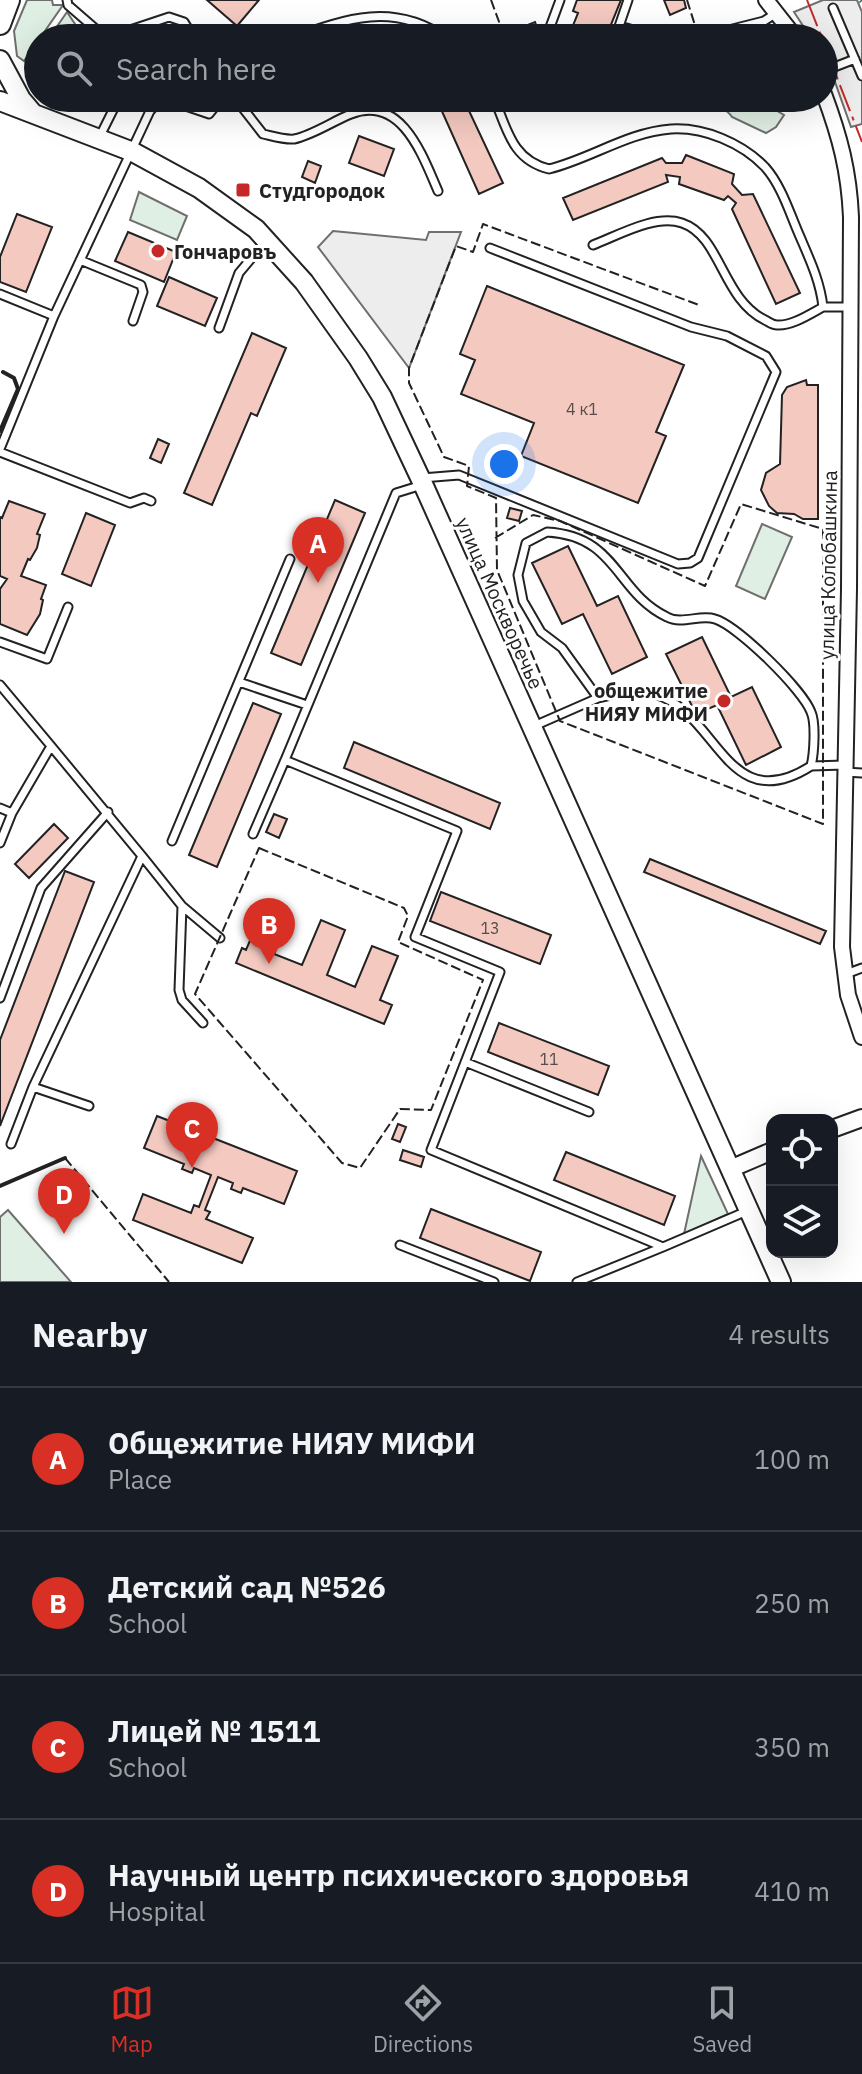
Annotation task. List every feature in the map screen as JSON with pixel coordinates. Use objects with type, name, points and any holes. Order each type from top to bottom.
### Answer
[{"type":"main road","points":[[0,24],[9,0]]},
{"type":"main road","points":[[0,60],[24,102]]},
{"type":"main road","name":"улица Москворечье","points":[[0,101],[24,110]]},
{"type":"main road","name":"улица Москворечье","points":[[29,112],[133,152],[199,188],[256,229],[304,282],[365,368],[422,481],[781,1282]]},
{"type":"main road","points":[[0,117],[34,114]]},
{"type":"street","points":[[766,0],[786,24]]},
{"type":"street","name":"улица Колобашкина","points":[[830,112],[842,144],[849,180],[854,305],[842,947],[848,995],[862,1037]]},
{"type":"street","points":[[838,1127],[862,1118]]},
{"type":"street","points":[[730,1169],[766,1154]]},
{"type":"lane","points":[[67,0],[68,5],[90,24]]},
{"type":"lane","points":[[551,24],[560,0]]},
{"type":"lane","points":[[621,24],[628,0]]},
{"type":"lane","points":[[833,8],[862,76]]},
{"type":"lane","points":[[752,24],[778,12]]},
{"type":"lane","points":[[330,24],[364,16],[397,17],[424,24]]},
{"type":"lane","points":[[148,24],[169,17],[185,24]]},
{"type":"lane","points":[[838,66],[855,59]]},
{"type":"lane","points":[[99,138],[112,112]]},
{"type":"lane","points":[[150,112],[54,316],[0,451],[130,503],[144,498],[151,501]]},
{"type":"lane","points":[[246,112],[263,134],[292,139],[356,112],[377,112],[399,121],[417,142],[438,191]]},
{"type":"lane","points":[[500,112],[523,158],[549,169],[647,133],[673,129],[706,133],[729,141],[766,168],[778,187],[821,284],[823,307]]},
{"type":"lane","points":[[593,245],[658,221],[681,222],[701,234],[740,301],[756,315],[776,325],[799,320],[823,307],[854,305]]},
{"type":"lane","points":[[219,328],[239,273],[267,241]]},
{"type":"lane","points":[[253,834],[396,493],[422,481],[459,475],[678,564],[690,563],[698,558],[776,372],[766,356],[727,336],[691,327],[490,248]]},
{"type":"lane","points":[[80,260],[141,285],[143,292],[133,321]]},
{"type":"lane","points":[[0,294],[54,316]]},
{"type":"lane","points":[[531,727],[598,698],[630,692],[655,694],[703,727],[729,764],[757,780],[775,780],[801,773],[811,766],[814,755],[811,712],[783,673],[749,640],[715,619],[669,619],[640,598],[611,561],[591,543],[567,533],[547,532],[526,543],[518,575],[523,601],[541,632],[562,648],[598,698]]},
{"type":"lane","points":[[172,841],[290,559]]},
{"type":"lane","points":[[0,642],[47,659],[68,607]]},
{"type":"lane","points":[[239,682],[307,705]]},
{"type":"lane","points":[[0,685],[108,812],[182,906],[220,938]]},
{"type":"lane","points":[[0,843],[12,813],[51,746]]},
{"type":"lane","points":[[285,760],[457,831],[415,937],[500,972],[431,1150],[663,1247]]},
{"type":"lane","points":[[811,766],[862,773]]},
{"type":"lane","points":[[0,808],[12,813]]},
{"type":"lane","points":[[0,998],[41,888],[108,812]]},
{"type":"lane","points":[[11,1144],[33,1087],[142,856]]},
{"type":"lane","points":[[182,906],[179,990],[182,1000],[203,1023]]},
{"type":"lane","points":[[846,974],[862,968]]},
{"type":"lane","points":[[465,1062],[589,1112]]},
{"type":"lane","points":[[33,1087],[89,1106]]},
{"type":"lane","points":[[577,1282],[749,1210]]},
{"type":"lane","points":[[400,1245],[494,1282]]},
{"type":"green space","points":[[27,0],[52,0],[53,5],[63,5],[50,24],[24,24],[24,61],[17,56],[14,31]]},
{"type":"green space","points":[[67,12],[75,24],[59,24]]},
{"type":"green space","points":[[727,112],[779,112],[784,115],[776,127],[766,133]]},
{"type":"green space","points":[[139,192],[187,216],[177,240],[130,220]]},
{"type":"green space","points":[[762,524],[792,537],[765,599],[736,586]]},
{"type":"green space","points":[[701,1156],[728,1214],[684,1234]]},
{"type":"green space","points":[[8,1210],[71,1282],[0,1282],[0,1217]]},
{"type":"shaded area","points":[[823,0],[857,0],[862,12],[862,124],[851,127],[838,90],[838,24],[802,24],[794,12]]},
{"type":"shaded area","points":[[333,231],[426,240],[429,232],[461,232],[409,368],[318,247]]},
{"type":"building","points":[[207,0],[259,0],[239,24],[235,24]]},
{"type":"building","points":[[577,0],[621,0],[611,24],[574,24],[578,13],[573,11]]},
{"type":"building","points":[[664,0],[684,0],[686,8],[670,15]]},
{"type":"building","points":[[442,112],[470,112],[503,183],[479,194]]},
{"type":"building","points":[[359,136],[394,149],[384,176],[349,163]]},
{"type":"building","points":[[686,155],[734,174],[732,184],[742,195],[753,194],[800,293],[776,304],[732,209],[736,203],[728,196],[724,200],[679,184],[680,177],[666,175],[668,182],[573,220],[563,198],[662,158],[666,163],[682,163]]},
{"type":"building","points":[[308,161],[321,166],[315,183],[302,177]]},
{"type":"building","points":[[17,214],[52,227],[26,292],[0,282],[0,257]]},
{"type":"building","points":[[128,232],[176,252],[164,282],[115,261]]},
{"type":"building","points":[[169,277],[217,298],[205,326],[157,306]]},
{"type":"building","points":[[487,286],[684,365],[656,432],[666,436],[638,503],[521,456],[534,423],[461,394],[475,360],[460,354]]},
{"type":"building","points":[[252,333],[286,348],[257,416],[251,413],[212,505],[184,493]]},
{"type":"building","points":[[806,380],[807,385],[818,385],[818,519],[777,513],[769,506],[761,490],[766,473],[780,464],[782,395],[787,387]]},
{"type":"building","points":[[158,439],[169,444],[161,463],[150,458]]},
{"type":"building","points":[[335,500],[365,513],[301,665],[271,653]]},
{"type":"building","points":[[9,501],[45,514],[37,534],[40,535],[37,548],[21,576],[46,585],[40,614],[27,635],[0,624],[0,589],[7,579],[0,576],[0,517]]},
{"type":"building","points":[[510,508],[522,511],[519,521],[507,518]]},
{"type":"building","points":[[86,513],[115,525],[91,586],[62,574]]},
{"type":"building","name":"общежитие НИЯУ МИФИ","points":[[568,546],[597,606],[618,596],[647,657],[612,674],[583,614],[562,624],[532,563]]},
{"type":"building","name":"общежитие НИЯУ МИФИ","points":[[702,637],[731,697],[752,687],[781,747],[746,765],[717,705],[696,714],[666,654]]},
{"type":"building","points":[[253,703],[281,714],[217,867],[189,855]]},
{"type":"building","points":[[354,742],[500,803],[490,829],[344,768]]},
{"type":"building","points":[[274,814],[287,819],[279,838],[266,832]]},
{"type":"building","points":[[54,824],[68,838],[29,878],[15,864]]},
{"type":"building","points":[[650,859],[826,931],[820,944],[644,872]]},
{"type":"building","points":[[65,871],[94,882],[0,1126],[0,1040]]},
{"type":"building","points":[[441,892],[551,935],[540,964],[430,921]]},
{"type":"building","points":[[266,903],[291,913],[274,954],[302,965],[321,920],[345,930],[327,975],[355,987],[372,946],[398,956],[380,1000],[392,1005],[384,1024],[236,963],[242,948],[246,950]]},
{"type":"building","points":[[499,1023],[609,1066],[598,1095],[488,1052]]},
{"type":"building","points":[[157,1116],[297,1171],[284,1204],[243,1188],[241,1193],[231,1189],[233,1183],[218,1177],[205,1210],[210,1212],[206,1219],[253,1238],[242,1263],[133,1220],[143,1194],[191,1213],[194,1205],[199,1207],[211,1175],[194,1168],[192,1173],[182,1169],[184,1164],[144,1148]]},
{"type":"building","points":[[398,1124],[406,1127],[400,1142],[392,1139]]},
{"type":"building","points":[[403,1150],[424,1157],[421,1167],[400,1160]]},
{"type":"building","points":[[566,1152],[675,1196],[664,1225],[554,1180]]},
{"type":"building","points":[[431,1209],[541,1252],[530,1281],[420,1238]]},
{"type":"fence","points":[[491,0],[500,24]]},
{"type":"fence","points":[[687,0],[695,24]]},
{"type":"fence","points":[[495,538],[533,515],[560,521],[705,586],[741,504],[823,529],[823,824],[560,721],[497,570],[496,498],[467,486],[469,466],[444,457],[409,383],[409,368],[456,246],[473,252],[483,224],[699,305]]},
{"type":"fence","points":[[259,848],[404,908],[408,916],[398,942],[483,980],[431,1110],[400,1109],[360,1168],[342,1163],[195,994],[259,848]]},
{"type":"fence","points":[[65,1158],[169,1282]]},
{"type":"wall","points":[[0,431],[18,389],[14,378],[3,372]]},
{"type":"wall","points":[[0,1186],[65,1158]]},
{"type":"power","points":[[807,0],[816,24]]},
{"type":"power","points":[[838,80],[862,142]]},
{"type":"place","name":"Студгородок","points":[[243,190]]},
{"type":"place","name":"Гончаровъ","points":[[158,251]]},
{"type":"place","name":"Общежитие НИЯУ МИФИ","points":[[318,583]]},
{"type":"place","name":"общежитие НИЯУ МИФИ","points":[[724,701]]},
{"type":"place","name":"Детский сад №526","points":[[269,964]]},
{"type":"place","name":"Лицей № 1511","points":[[192,1168]]},
{"type":"place","name":"Научный центр психического здоровья","points":[[64,1234]]}]
